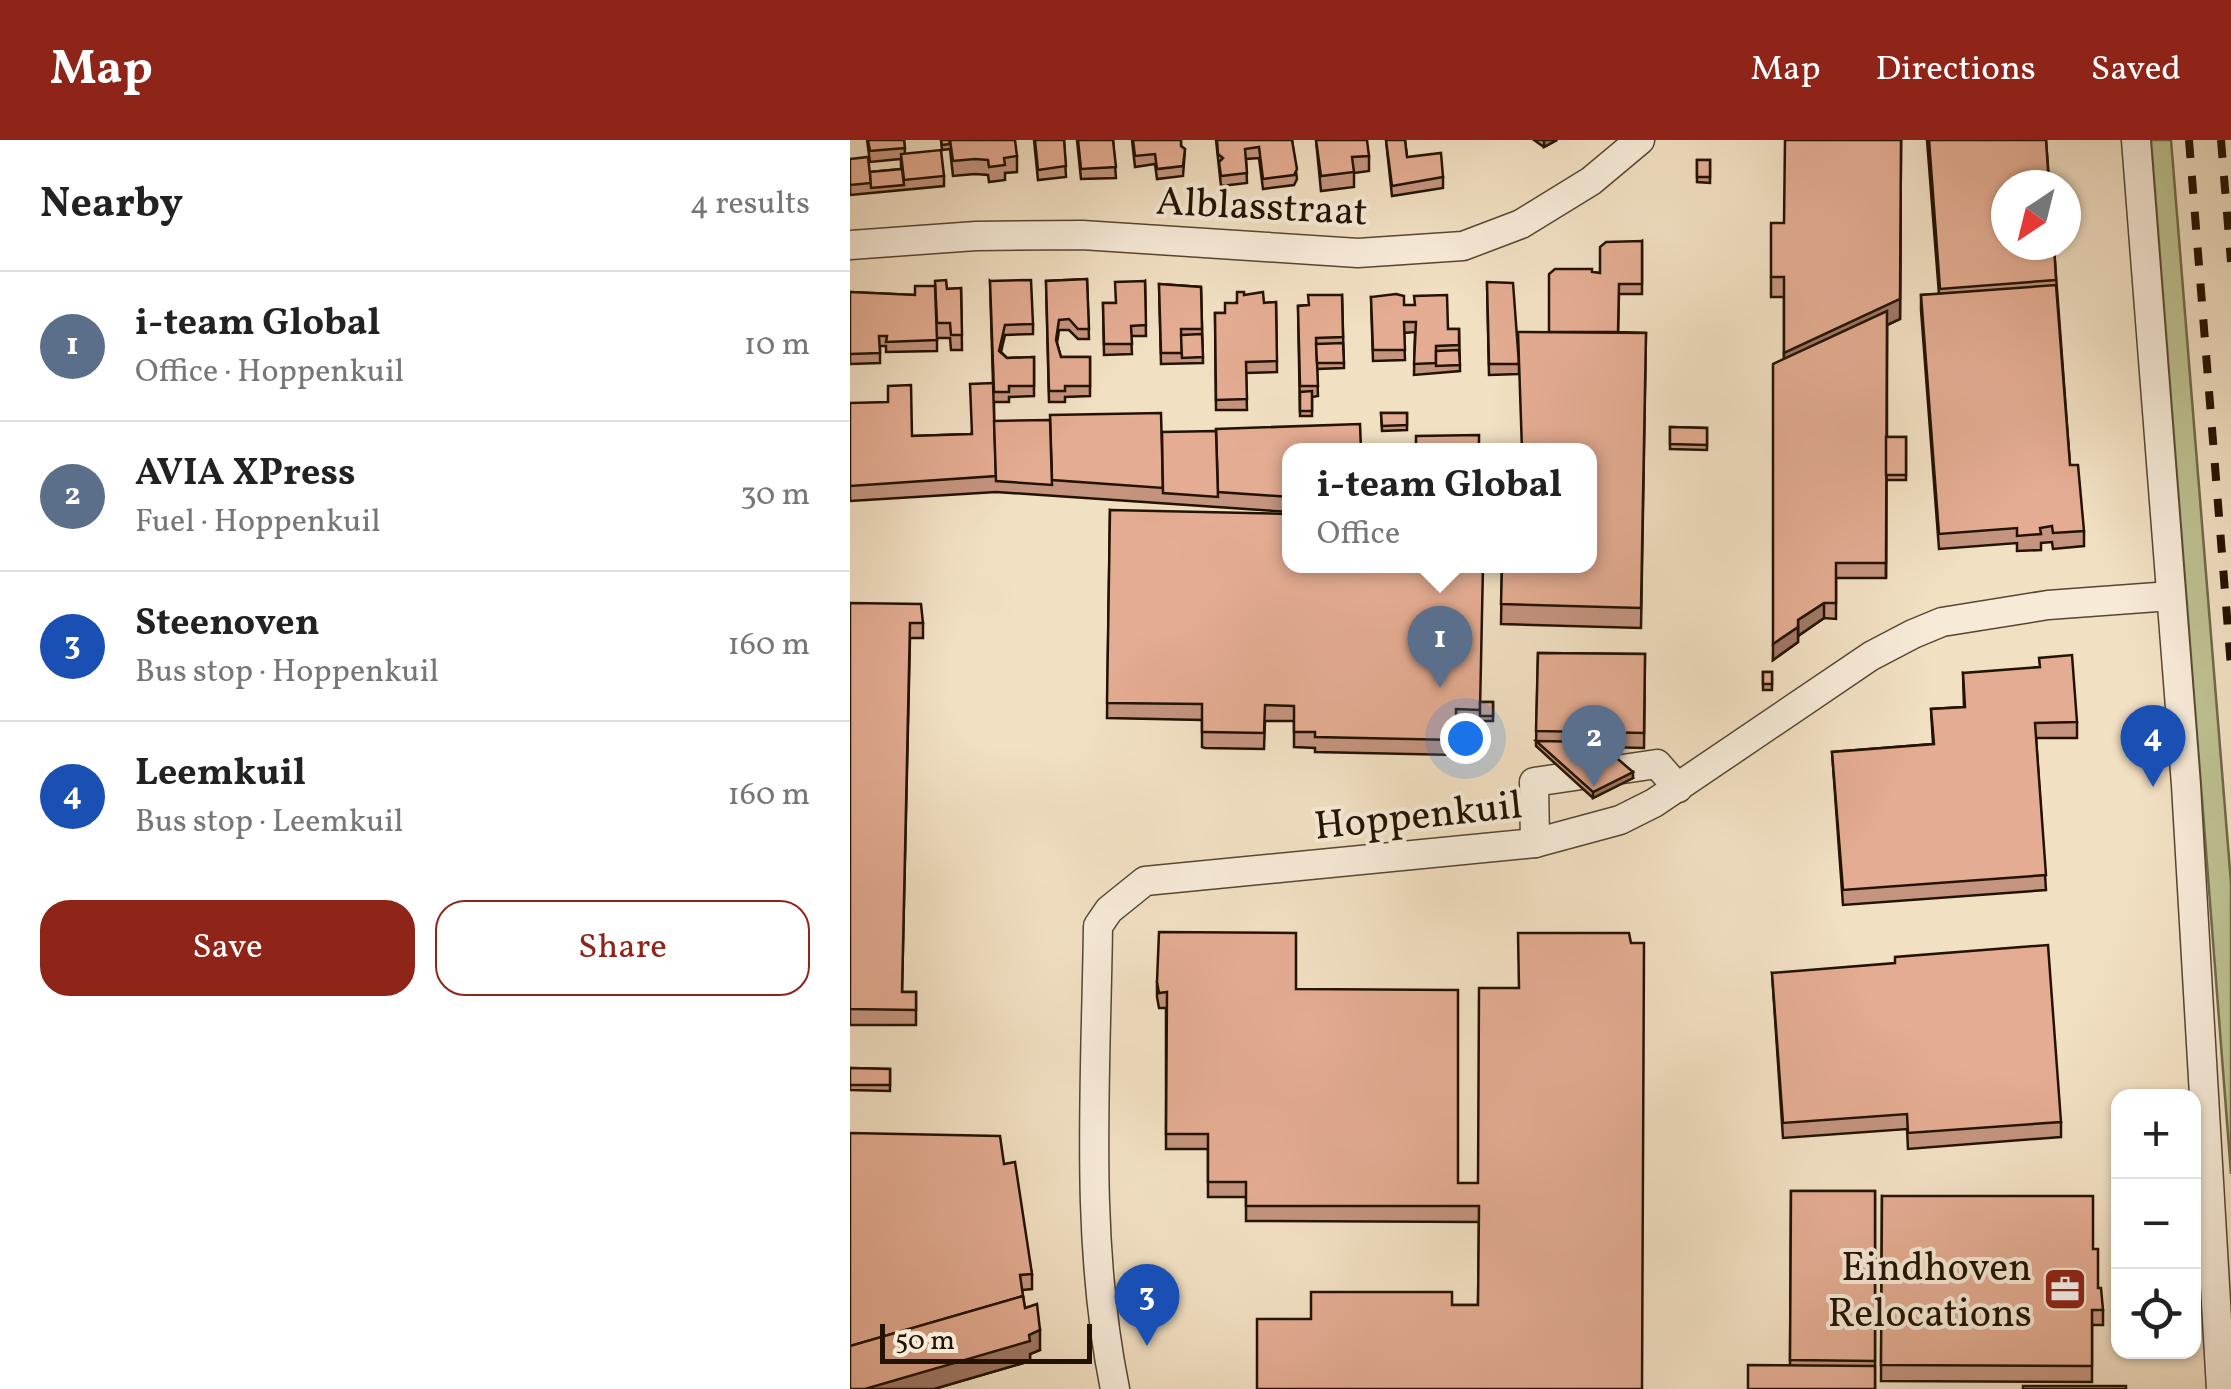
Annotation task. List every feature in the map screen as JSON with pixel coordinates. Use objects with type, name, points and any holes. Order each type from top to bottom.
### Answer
[{"type":"street","name":"Alblasstraat","points":[[850,245],[976,236],[1082,235],[1358,253],[1463,246],[1521,224],[1591,181],[1640,140]]},
{"type":"street","points":[[2136,140],[2186,786],[2220,1389]]},
{"type":"street","name":"Hoppenkuil","points":[[1116,1389],[1106,1342],[1095,1227],[1098,926],[1108,910],[1145,881],[1535,843],[1620,820],[1678,788],[1872,656],[1942,622],[2048,605],[2170,596]]},
{"type":"street","points":[[1535,843],[1534,782],[1656,764],[1678,788]]},
{"type":"green space","points":[[2151,140],[2171,140],[2231,883],[2231,1174]]},
{"type":"building","points":[[868,140],[904,140],[905,148],[870,151]]},
{"type":"building","points":[[950,140],[1015,140],[1017,156],[1004,158],[1005,165],[989,167],[988,160],[953,161]]},
{"type":"building","points":[[1035,140],[1064,140],[1066,166],[1038,170]]},
{"type":"building","points":[[1078,140],[1113,140],[1116,167],[1081,169]]},
{"type":"building","points":[[1133,140],[1181,140],[1185,149],[1183,166],[1157,169],[1155,154],[1135,156]]},
{"type":"building","points":[[1217,140],[1292,140],[1297,169],[1294,175],[1263,179],[1259,147],[1245,149],[1247,173],[1221,176],[1219,162],[1223,158],[1218,154]]},
{"type":"building","points":[[1316,140],[1367,140],[1369,156],[1352,157],[1354,172],[1321,176]]},
{"type":"building","points":[[1386,140],[1405,140],[1407,157],[1441,153],[1443,177],[1392,186]]},
{"type":"building","points":[[1785,140],[1901,140],[1900,299],[1784,353],[1784,277],[1771,277],[1771,223],[1784,223]]},
{"type":"building","points":[[1929,140],[2046,140],[2048,170],[1991,170],[1991,260],[2055,260],[2056,280],[1940,289]]},
{"type":"building","points":[[941,150],[944,176],[904,180],[901,154]]},
{"type":"building","points":[[868,157],[871,183],[850,185],[850,159]]},
{"type":"building","points":[[1697,160],[1710,160],[1710,177],[1697,177]]},
{"type":"building","points":[[902,169],[904,185],[871,188],[870,172]]},
{"type":"building","points":[[1642,241],[1642,284],[1619,284],[1618,332],[1549,332],[1549,274],[1555,269],[1592,269],[1600,273],[1600,247],[1606,242]]},
{"type":"building","points":[[1087,279],[1089,329],[1078,329],[1069,319],[1059,320],[1056,340],[1061,357],[1090,357],[1090,386],[1065,386],[1065,391],[1049,391],[1046,281]]},
{"type":"building","points":[[946,280],[947,289],[961,288],[962,335],[951,335],[950,323],[937,323],[935,281]]},
{"type":"building","points":[[1031,280],[1033,324],[1005,325],[999,351],[1007,358],[1034,357],[1034,386],[1009,386],[1009,392],[994,392],[990,281]]},
{"type":"building","points":[[1145,281],[1146,325],[1131,326],[1132,344],[1104,344],[1103,303],[1116,303],[1115,282]]},
{"type":"building","points":[[1487,282],[1513,283],[1519,364],[1489,364]]},
{"type":"building","points":[[1159,284],[1201,287],[1202,329],[1181,329],[1182,353],[1161,353]]},
{"type":"building","points":[[2056,285],[2070,465],[2078,465],[2084,531],[2053,533],[2052,526],[2040,528],[2041,534],[2017,536],[2017,528],[1939,534],[1921,295]]},
{"type":"building","points":[[915,286],[935,286],[937,340],[886,342],[887,336],[879,336],[880,353],[850,354],[850,292],[915,295]]},
{"type":"building","points":[[1237,292],[1263,292],[1264,303],[1276,302],[1277,361],[1246,362],[1247,399],[1216,400],[1215,313],[1225,313],[1225,303],[1237,303]]},
{"type":"building","points":[[1308,295],[1342,295],[1343,337],[1316,338],[1318,386],[1300,386],[1298,306],[1309,305]]},
{"type":"building","points":[[1447,295],[1448,329],[1459,329],[1459,345],[1436,346],[1436,363],[1414,364],[1416,322],[1404,322],[1405,350],[1373,350],[1371,297],[1404,296],[1404,305],[1415,305],[1414,296]]},
{"type":"building","points":[[1887,311],[1886,563],[1836,563],[1836,603],[1824,603],[1798,620],[1798,627],[1773,644],[1773,364]]},
{"type":"building","points":[[1518,332],[1646,333],[1641,608],[1501,604],[1502,573],[1597,573],[1597,443],[1522,443]]},
{"type":"building","points":[[1202,334],[1203,357],[1182,358],[1181,335]]},
{"type":"building","points":[[1343,343],[1344,363],[1317,363],[1316,344]]},
{"type":"building","points":[[1459,350],[1460,365],[1436,366],[1436,351]]},
{"type":"building","points":[[993,383],[996,476],[850,486],[850,403],[888,402],[888,386],[911,385],[912,436],[972,434],[970,384]]},
{"type":"building","points":[[1312,391],[1312,411],[1300,411],[1300,392]]},
{"type":"building","points":[[1161,413],[1163,488],[1052,480],[1050,415]]},
{"type":"building","points":[[1381,413],[1407,413],[1407,425],[1382,426]]},
{"type":"building","points":[[1050,420],[1052,485],[996,481],[994,421]]},
{"type":"building","points":[[1360,424],[1361,443],[1282,443],[1282,496],[1218,492],[1216,429]]},
{"type":"building","points":[[1670,427],[1707,428],[1707,445],[1670,444]]},
{"type":"building","points":[[1216,431],[1218,497],[1163,493],[1162,432]]},
{"type":"building","points":[[1479,435],[1479,443],[1416,443],[1416,436]]},
{"type":"building","points":[[1886,437],[1906,437],[1906,475],[1886,475]]},
{"type":"building","points":[[1110,510],[1282,514],[1282,573],[1483,573],[1480,710],[1456,709],[1456,740],[1315,737],[1315,732],[1294,732],[1294,706],[1265,705],[1264,733],[1202,732],[1202,704],[1107,703]]},
{"type":"building","points":[[850,603],[921,604],[923,623],[910,623],[902,992],[916,992],[916,1010],[850,1009]]},
{"type":"building","points":[[1538,653],[1645,654],[1644,733],[1536,731]]},
{"type":"building","points":[[2072,655],[2077,722],[2035,723],[2046,875],[1843,890],[1832,752],[1934,744],[1931,709],[1965,707],[1963,673],[2040,667],[2039,658]]},
{"type":"building","points":[[1763,672],[1772,672],[1772,684],[1763,684]]},
{"type":"building","points":[[1480,702],[1493,702],[1493,716],[1480,716]]},
{"type":"building","points":[[1536,741],[1598,742],[1633,772],[1593,792]]},
{"type":"building","points":[[1159,932],[1296,933],[1296,989],[1458,990],[1458,1183],[1478,1183],[1479,988],[1519,988],[1518,933],[1629,933],[1631,943],[1644,943],[1642,1389],[1257,1389],[1257,1319],[1311,1319],[1311,1292],[1452,1292],[1452,1305],[1478,1305],[1479,1206],[1246,1206],[1246,1182],[1208,1182],[1208,1134],[1166,1134],[1167,992],[1159,993],[1157,982]]},
{"type":"building","points":[[2048,945],[2061,1122],[1908,1133],[1907,1114],[1783,1123],[1772,973],[1895,963],[1895,957]]},
{"type":"building","points":[[850,1068],[890,1069],[890,1085],[850,1085]]},
{"type":"building","points":[[850,1133],[1000,1136],[1004,1164],[1015,1162],[1032,1274],[1020,1275],[1023,1296],[850,1346]]},
{"type":"building","points":[[1791,1191],[1875,1191],[1875,1361],[1790,1360]]},
{"type":"building","points":[[1882,1196],[2093,1196],[2093,1249],[2098,1249],[2098,1288],[2103,1310],[2092,1310],[2092,1366],[1881,1365]]},
{"type":"building","points":[[1023,1296],[1025,1308],[1037,1304],[1040,1330],[1029,1335],[1030,1341],[865,1389],[850,1389],[850,1346]]},
{"type":"building","points":[[1748,1365],[1875,1366],[1875,1389],[1748,1389]]},
{"type":"building","points":[[2126,1386],[2126,1389],[2023,1389]]},
{"type":"railway","points":[[2189,140],[2231,667]]},
{"type":"railway","points":[[2221,140],[2231,262]]},
{"type":"place","name":"i-team Global","points":[[1440,688]]},
{"type":"place","name":"AVIA XPress","points":[[1594,787]]},
{"type":"place","name":"Leemkuil","points":[[2153,787]]},
{"type":"place","name":"Eindhoven Relocations","points":[[2065,1289]]},
{"type":"place","name":"Steenoven","points":[[1147,1346]]}]
